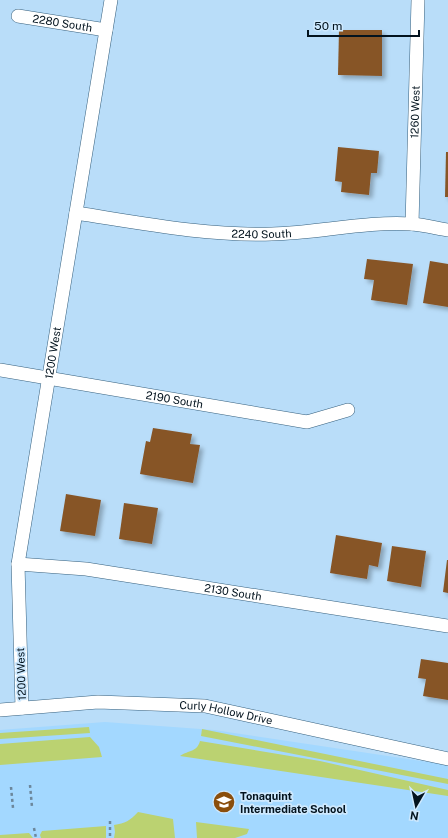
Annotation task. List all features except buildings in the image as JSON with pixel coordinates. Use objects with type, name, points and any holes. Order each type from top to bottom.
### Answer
[{"type":"street","name":"1200 West","points":[[22,708],[18,564],[50,378],[111,0]]},
{"type":"street","name":"1260 West","points":[[412,224],[418,0]]},
{"type":"street","name":"2280 South","points":[[18,16],[106,30]]},
{"type":"street","name":"2240 South","points":[[76,213],[174,228],[240,234],[273,234],[359,226],[412,224],[448,230]]},
{"type":"street","name":"2190 South","points":[[0,370],[307,422],[348,410]]},
{"type":"street","name":"2130 South","points":[[18,564],[86,569],[448,626]]},
{"type":"street","name":"Curly Hollow Drive","points":[[0,710],[98,702],[205,706],[448,760]]},
{"type":"path","points":[[30,785],[32,807]]},
{"type":"path","points":[[11,787],[13,808]]},
{"type":"path","points":[[110,821],[110,838]]},
{"type":"path","points":[[34,828],[36,838]]},
{"type":"shaded area","name":"Tonaquint Intermediate School","points":[[105,722],[214,730],[448,765],[448,838],[0,838],[0,730]]},
{"type":"green space","points":[[89,727],[90,733],[0,739],[0,733]]},
{"type":"green space","points":[[202,729],[448,779],[448,784],[201,736]]},
{"type":"green space","points":[[90,737],[99,747],[102,757],[0,765],[0,744]]},
{"type":"green space","points":[[200,741],[320,761],[448,790],[448,796],[180,756],[195,749],[199,745]]},
{"type":"green space","points":[[138,812],[173,819],[175,838],[114,838],[114,825],[127,821]]},
{"type":"green space","points":[[196,822],[249,829],[247,834],[235,838],[197,838]]},
{"type":"green space","points":[[106,826],[106,838],[41,838],[40,835],[42,831]]},
{"type":"green space","points":[[29,833],[33,838],[0,838],[0,835]]},
{"type":"place","name":"Tonaquint Intermediate School","points":[[224,802]]}]
